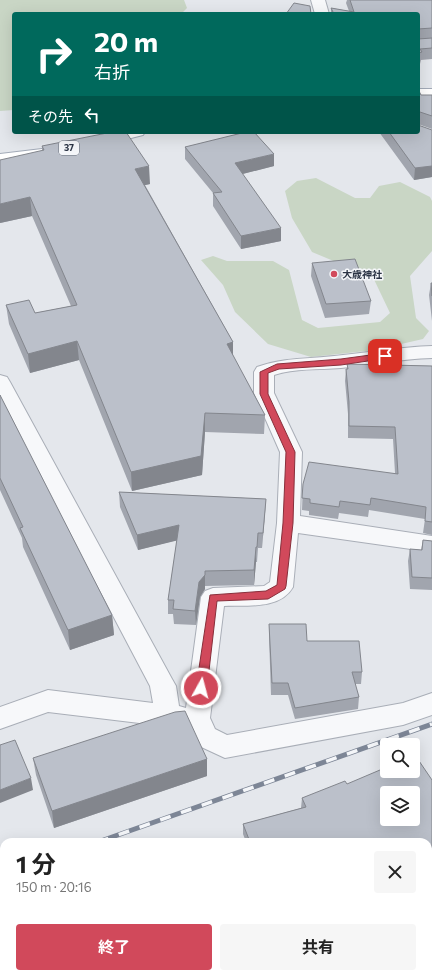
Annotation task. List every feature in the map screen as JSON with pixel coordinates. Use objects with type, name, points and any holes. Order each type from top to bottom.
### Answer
[{"type":"main road","points":[[420,94],[432,94]]},
{"type":"main road","name":"37","points":[[82,145],[129,134]]},
{"type":"main road","name":"37","points":[[0,159],[60,150]]},
{"type":"street","points":[[318,0],[321,12]]},
{"type":"street","points":[[432,352],[414,352],[341,362],[277,366],[264,372],[264,394],[291,452],[288,523],[281,586],[268,595],[213,597],[197,718],[206,736],[225,747],[403,714],[432,704]]},
{"type":"street","points":[[0,382],[163,686],[168,715]]},
{"type":"street","points":[[288,523],[432,544]]},
{"type":"street","points":[[0,718],[48,702],[197,718]]},
{"type":"green space","points":[[0,0],[184,0],[187,8],[183,12],[12,12],[12,110],[0,111]]},
{"type":"green space","points":[[316,178],[355,198],[370,198],[379,186],[400,182],[430,197],[432,201],[432,251],[410,276],[416,318],[429,331],[423,339],[375,350],[311,357],[268,344],[235,312],[223,285],[201,260],[213,256],[227,261],[273,261],[289,270],[302,320],[318,328],[380,322],[390,313],[370,271],[336,262],[312,252],[292,218],[285,191],[297,181]]},
{"type":"building","points":[[350,0],[432,0],[432,28],[420,29],[420,12],[354,12]]},
{"type":"building","points":[[294,3],[310,6],[311,12],[287,12]]},
{"type":"building","points":[[331,8],[354,12],[333,12]]},
{"type":"building","points":[[432,38],[432,48],[420,49],[420,39]]},
{"type":"building","points":[[420,93],[421,95],[432,95],[432,116],[420,112]]},
{"type":"building","points":[[420,126],[432,130],[432,166],[415,168],[390,134],[420,134]]},
{"type":"building","points":[[102,134],[127,134],[149,166],[135,169],[233,342],[227,344],[265,415],[205,413],[201,456],[131,472],[77,341],[28,354],[6,305],[29,300],[35,313],[77,305],[30,197],[0,204],[0,160],[44,150],[42,146]]},
{"type":"building","points":[[238,134],[256,134],[274,154],[235,163],[281,228],[241,236],[213,193],[222,192],[185,147]]},
{"type":"building","points":[[355,259],[371,301],[326,304],[312,263]]},
{"type":"building","points":[[347,364],[432,366],[432,522],[425,521],[426,507],[371,498],[370,505],[340,501],[339,507],[310,503],[310,499],[302,498],[303,484],[309,462],[398,474],[395,427],[349,426]]},
{"type":"building","points":[[0,395],[112,615],[68,630],[20,528],[23,527],[0,478]]},
{"type":"building","points":[[119,492],[266,499],[263,533],[258,533],[254,570],[205,571],[205,575],[199,582],[195,611],[173,609],[174,600],[168,600],[179,525],[137,535]]},
{"type":"building","points":[[423,540],[432,541],[432,578],[412,577],[410,549],[422,550]]},
{"type":"building","points":[[269,624],[306,624],[307,641],[359,641],[362,672],[352,672],[359,697],[295,708],[288,683],[272,683]]},
{"type":"building","points":[[185,711],[207,759],[52,811],[33,758],[175,712]]},
{"type":"building","points":[[15,740],[31,778],[0,790],[0,745]]},
{"type":"building","points":[[420,762],[432,780],[432,838],[248,838],[243,824],[306,807],[302,798],[345,781],[347,784],[380,770],[380,778],[420,778]]},
{"type":"railway","points":[[109,838],[432,724]]},
{"type":"place","name":"大歳神社","points":[[334,274]]},
{"type":"route","points":[[201,688],[213,597],[268,595],[281,586],[288,523],[291,452],[264,394],[264,372],[277,366],[341,362],[385,356]]}]
